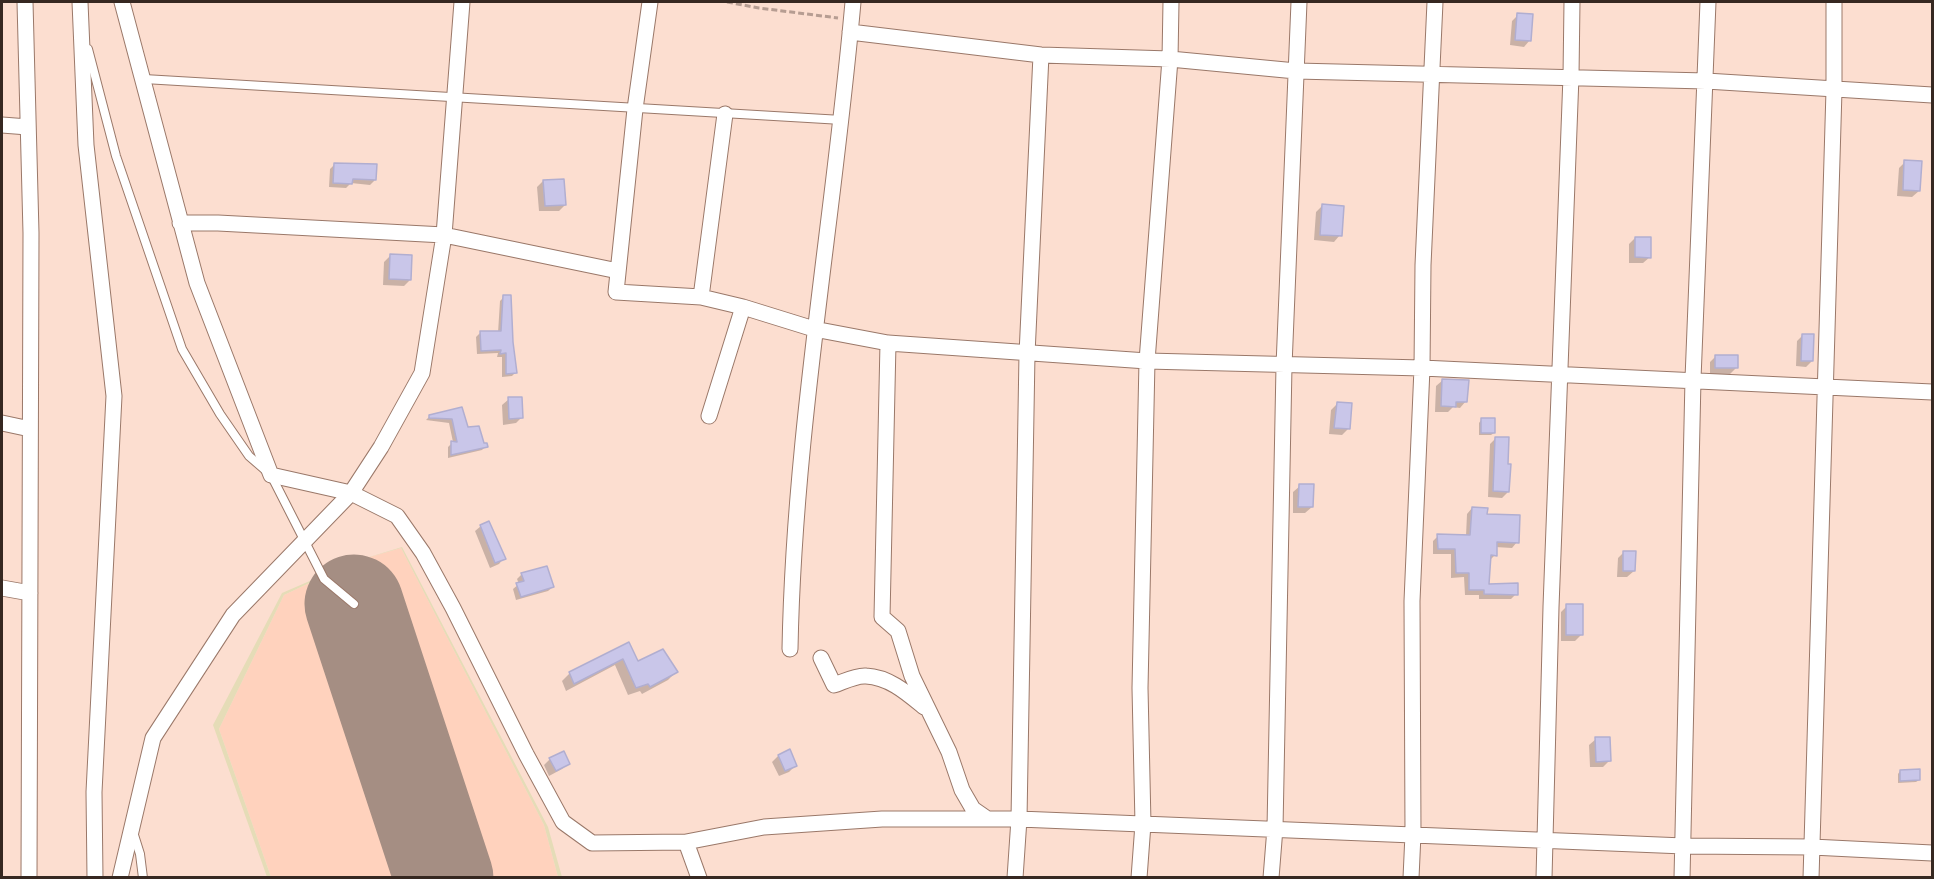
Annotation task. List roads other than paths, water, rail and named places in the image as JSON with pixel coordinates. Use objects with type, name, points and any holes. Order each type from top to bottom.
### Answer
[{"type":"street","points":[[25,2],[31,234],[29,878]]},
{"type":"street","points":[[122,2],[197,283],[271,475],[351,493],[397,516],[423,553],[453,608],[526,754],[563,822],[592,843],[686,842],[764,827],[882,819],[987,818],[1684,846],[1812,847],[1932,853]]},
{"type":"street","points":[[120,878],[153,738],[232,615],[351,493],[381,447],[422,373],[444,236],[462,2]]},
{"type":"street","points":[[650,2],[635,108],[616,292],[701,297],[814,330],[888,343],[1027,354],[1284,366],[1422,368],[1932,392]]},
{"type":"street","points":[[790,650],[795,522],[814,330],[842,120],[853,2]]},
{"type":"street","points":[[1139,878],[1143,824],[1140,688],[1147,361],[1170,59],[1172,2]]},
{"type":"street","points":[[1271,878],[1275,828],[1284,366],[1299,2]]},
{"type":"street","points":[[1411,878],[1413,834],[1412,601],[1422,368],[1423,265],[1436,2]]},
{"type":"street","points":[[1544,878],[1572,2]]},
{"type":"street","points":[[1682,878],[1692,380],[1708,2]]},
{"type":"street","points":[[1811,878],[1834,90],[1834,2]]},
{"type":"street","points":[[80,8],[86,145],[114,396],[94,792],[95,878]]},
{"type":"street","points":[[851,26],[1041,55],[1170,59],[1296,71],[1706,81],[1932,95]]},
{"type":"street","points":[[1015,878],[1019,819],[1027,354],[1041,55]]},
{"type":"street","points":[[701,297],[725,114]]},
{"type":"street","points":[[2,125],[28,127]]},
{"type":"street","points":[[180,223],[218,223],[444,236],[618,271]]},
{"type":"street","points":[[709,416],[743,308]]},
{"type":"street","points":[[888,343],[882,617],[898,631],[912,676],[949,752],[962,790],[973,808],[987,818]]},
{"type":"street","points":[[2,423],[30,429]]},
{"type":"street","points":[[2,588],[30,593]]},
{"type":"street","points":[[821,658],[834,685],[864,676],[885,680],[927,709]]},
{"type":"street","points":[[686,842],[699,878]]},
{"type":"lane","points":[[80,8],[99,96],[116,156],[182,349],[220,414],[249,456],[271,475],[324,579],[354,604]]},
{"type":"lane","points":[[144,79],[842,120]]},
{"type":"lane","points":[[131,828],[140,854],[143,878]]}]
